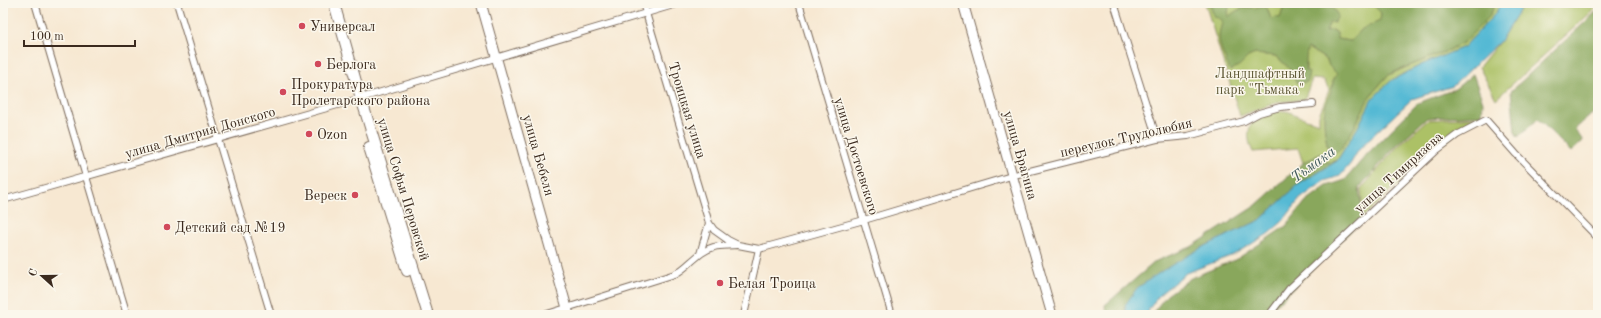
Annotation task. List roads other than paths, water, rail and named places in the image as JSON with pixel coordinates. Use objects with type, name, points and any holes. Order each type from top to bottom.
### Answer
[{"type":"main road","name":"улица Софьи Перовской","points":[[327,3],[428,315]]},
{"type":"main road","name":"улица Софьи Перовской","points":[[334,3],[358,98],[421,315]]},
{"type":"street","points":[[35,3],[127,315]]},
{"type":"street","points":[[177,3],[270,315]]},
{"type":"street","name":"улица Бебеля","points":[[481,3],[568,311]]},
{"type":"street","name":"Троицкая улица","points":[[643,3],[709,223],[723,237],[738,245],[759,249]]},
{"type":"street","name":"улица Дмитрия Донского","points":[[3,200],[218,139],[680,3]]},
{"type":"street","name":"улица Достоевского","points":[[799,3],[892,315]]},
{"type":"street","name":"улица Брагина","points":[[963,3],[1052,315]]},
{"type":"street","points":[[1114,3],[1157,139]]},
{"type":"street","name":"переулок Трудолюбия","points":[[759,249],[1013,176],[1157,139],[1188,136],[1244,121],[1259,113],[1280,107],[1314,104]]},
{"type":"street","name":"улица Тимирязева","points":[[1269,315],[1289,289],[1437,150],[1457,135],[1486,120],[1526,165],[1598,238]]},
{"type":"street","points":[[700,254],[709,223]]},
{"type":"street","points":[[544,315],[568,311],[675,274],[683,270],[700,254],[713,247],[738,245]]},
{"type":"street","points":[[744,315],[759,249]]},
{"type":"water","points":[[1501,3],[1524,3],[1500,41],[1453,86],[1412,99],[1368,140],[1340,176],[1324,181],[1300,199],[1282,222],[1268,234],[1233,255],[1186,273],[1160,294],[1149,309],[1148,315],[1126,315],[1125,305],[1137,288],[1165,269],[1201,248],[1260,220],[1298,185],[1337,161],[1358,127],[1372,99],[1392,80],[1421,65],[1464,47],[1495,14]]},
{"type":"place","name":"Универсал","points":[[302,26]]},
{"type":"place","name":"Берлога","points":[[318,64]]},
{"type":"place","name":"Прокуратура Пролетарского района","points":[[283,92]]},
{"type":"place","name":"Ozon","points":[[309,134]]},
{"type":"place","name":"Вереск","points":[[355,195]]},
{"type":"place","name":"Детский сад №19","points":[[167,227]]},
{"type":"place","name":"Белая Троица","points":[[720,283]]},
{"type":"park label","name":"Ландшафтный парк \"Тьмака\"","points":[[1260,82]]},
{"type":"water label","name":"Тьмака","points":[[1313,164]]}]
